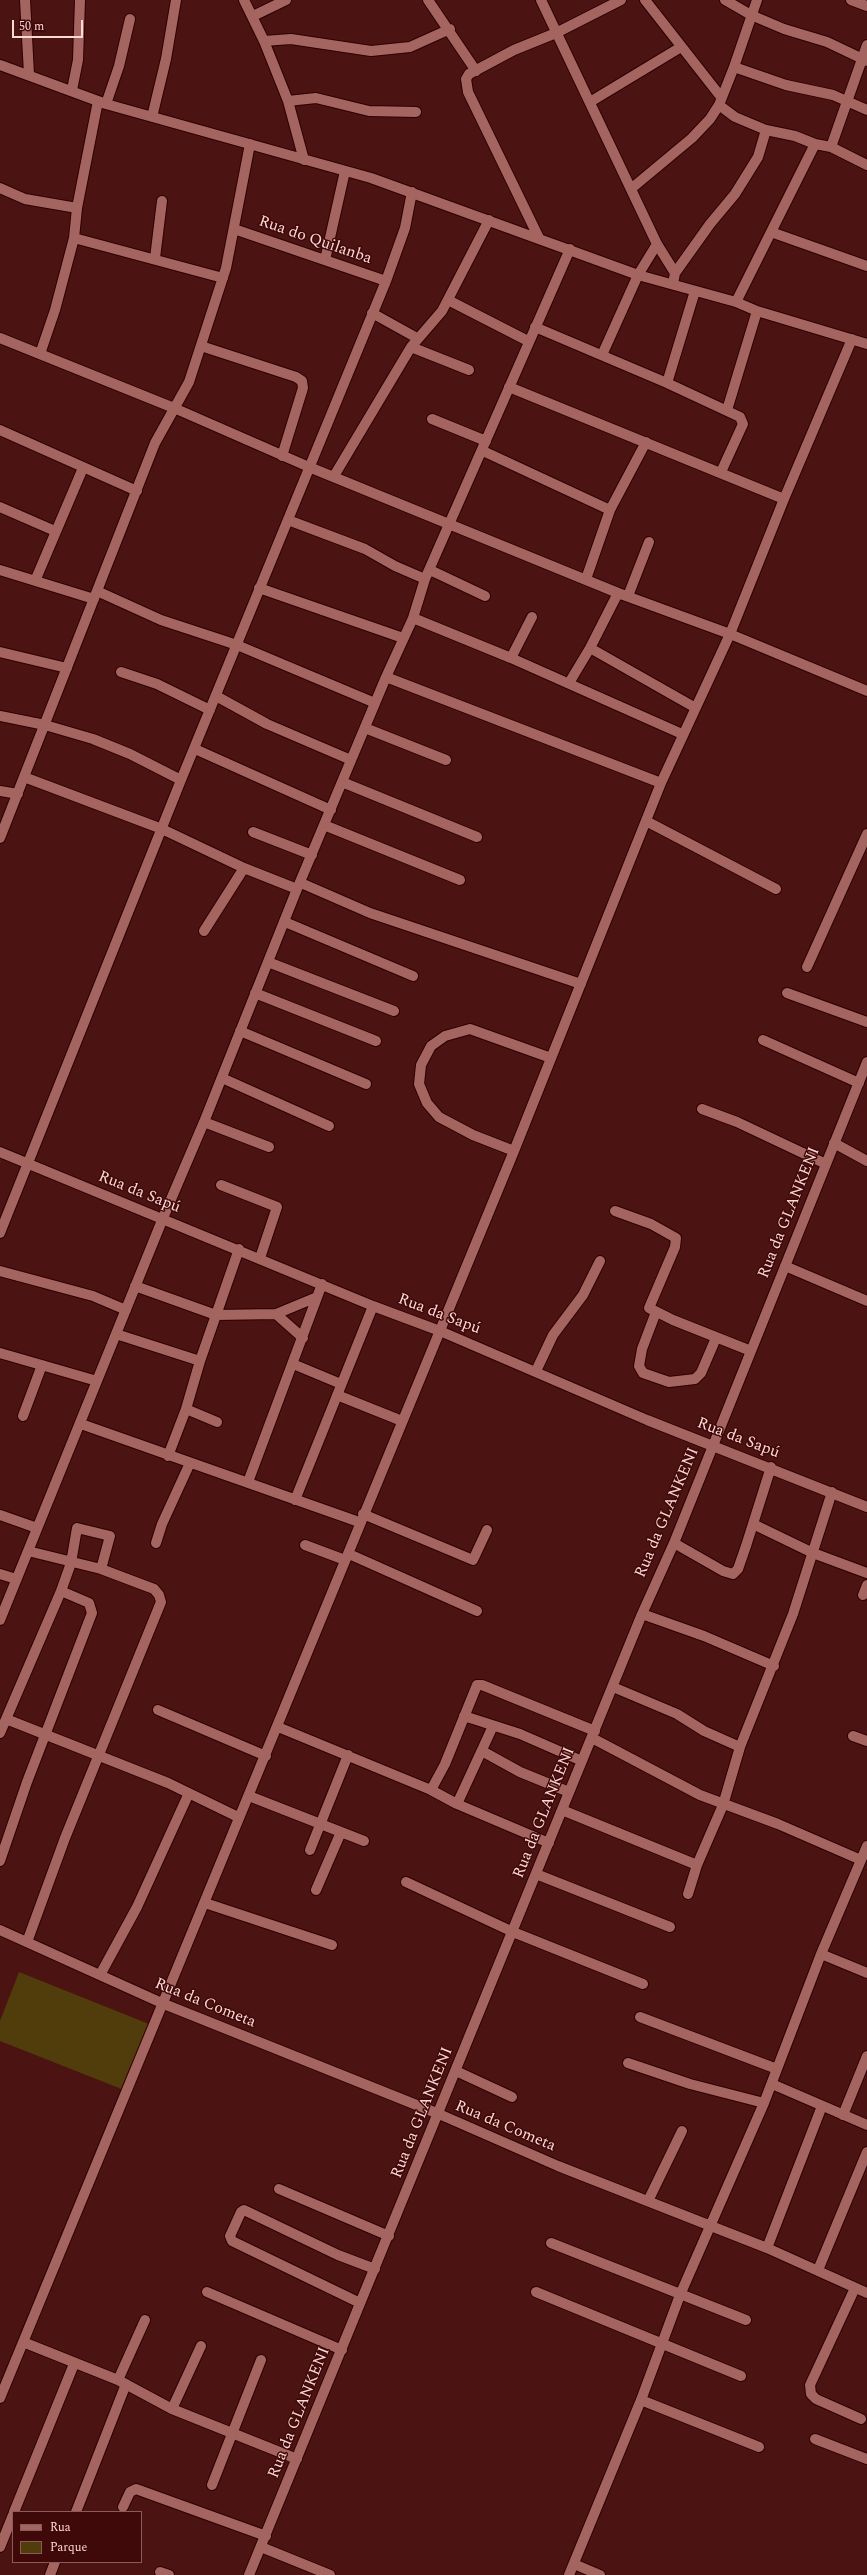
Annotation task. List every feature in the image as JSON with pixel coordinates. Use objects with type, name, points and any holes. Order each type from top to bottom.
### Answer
[{"type":"street","points":[[25,0],[29,74]]},
{"type":"street","points":[[72,90],[78,60],[80,0]]},
{"type":"street","points":[[152,117],[166,59],[176,0]]},
{"type":"street","points":[[244,0],[264,41],[288,101],[304,160]]},
{"type":"street","points":[[253,16],[286,0]]},
{"type":"street","points":[[428,0],[450,29],[476,71]]},
{"type":"street","points":[[541,0],[632,188],[657,244],[675,273]]},
{"type":"street","points":[[539,238],[466,87],[467,76],[514,50],[556,33],[621,0]]},
{"type":"street","points":[[645,0],[682,47],[720,101],[734,117],[766,130],[795,136],[815,144],[831,147],[867,165]]},
{"type":"street","points":[[725,0],[751,16],[784,29],[827,42],[864,59]]},
{"type":"street","points":[[632,188],[702,128],[720,101],[734,67],[757,0]]},
{"type":"street","points":[[850,0],[867,6]]},
{"type":"street","points":[[40,354],[57,304],[74,238],[77,208],[102,102],[119,66],[130,19]]},
{"type":"street","points":[[264,41],[291,39],[371,51],[410,47],[450,29]]},
{"type":"street","points":[[831,147],[846,100],[864,59],[867,45]]},
{"type":"street","points":[[590,102],[682,47]]},
{"type":"street","points":[[0,65],[29,74],[102,102],[345,171],[412,192],[638,275],[736,302],[757,311],[852,339],[866,341]]},
{"type":"street","points":[[734,67],[786,85],[846,100],[867,110]]},
{"type":"street","points":[[288,101],[316,98],[369,111],[416,112]]},
{"type":"street","points":[[673,284],[675,273],[710,224],[735,194],[758,157],[766,130]]},
{"type":"street","points":[[0,838],[155,443],[174,408],[185,392],[223,278],[250,144]]},
{"type":"street","points":[[736,302],[815,144]]},
{"type":"street","points":[[325,260],[345,171]]},
{"type":"street","points":[[0,188],[25,198],[77,208]]},
{"type":"street","points":[[0,1233],[26,1163],[181,780],[288,520],[308,467],[386,281],[405,228],[412,192]]},
{"type":"street","points":[[155,258],[162,200]]},
{"type":"street","points":[[334,476],[411,347],[417,338],[442,311],[489,220]]},
{"type":"street","name":"Rua do Quilanba","points":[[234,229],[386,281]]},
{"type":"street","points":[[771,232],[867,266]]},
{"type":"street","points":[[74,238],[125,252],[155,258],[223,278]]},
{"type":"street","points":[[602,355],[638,275],[657,244]]},
{"type":"street","points":[[0,1620],[81,1424],[162,1218],[204,1122],[255,993],[351,760],[413,618],[425,579],[483,451],[528,341],[570,249]]},
{"type":"street","points":[[666,383],[695,291]]},
{"type":"street","points":[[448,300],[528,341]]},
{"type":"street","points":[[727,410],[757,311]]},
{"type":"street","points":[[372,313],[417,338]]},
{"type":"street","points":[[535,327],[666,383],[740,417],[743,424],[721,472]]},
{"type":"street","points":[[0,338],[174,408],[308,467],[450,523],[618,593],[730,634],[866,687]]},
{"type":"street","points":[[0,2398],[164,2004],[238,1817],[249,1796],[278,1727],[347,1557],[361,1518],[514,1151],[661,783],[694,707],[730,634],[784,499],[852,339]]},
{"type":"street","points":[[201,346],[296,377],[302,381],[303,388],[282,456]]},
{"type":"street","points":[[411,347],[469,370]]},
{"type":"street","points":[[509,387],[721,472],[784,499]]},
{"type":"street","points":[[432,419],[486,441]]},
{"type":"street","points":[[0,430],[137,491]]},
{"type":"street","points":[[586,579],[610,510],[646,442]]},
{"type":"street","points":[[483,451],[610,510]]},
{"type":"street","points":[[35,581],[83,468]]},
{"type":"street","points":[[0,507],[55,531]]},
{"type":"street","points":[[288,520],[365,549],[395,566],[425,579]]},
{"type":"street","points":[[628,596],[649,542]]},
{"type":"street","points":[[0,570],[35,581],[95,595],[153,617],[237,644],[375,703]]},
{"type":"street","points":[[430,570],[485,596]]},
{"type":"street","points":[[259,588],[403,638]]},
{"type":"street","points":[[569,684],[590,648],[618,593]]},
{"type":"street","points":[[511,658],[532,617]]},
{"type":"street","points":[[413,618],[511,658],[682,734]]},
{"type":"street","points":[[590,648],[694,707]]},
{"type":"street","points":[[0,652],[67,668]]},
{"type":"street","points":[[121,672],[157,684],[210,710]]},
{"type":"street","points":[[386,677],[661,783]]},
{"type":"street","points":[[216,696],[268,724],[351,760]]},
{"type":"street","points":[[0,716],[45,725],[105,744],[181,780]]},
{"type":"street","points":[[365,728],[446,760]]},
{"type":"street","points":[[194,749],[331,810]]},
{"type":"street","points":[[24,777],[162,829],[244,868],[299,886],[370,914],[581,984]]},
{"type":"street","points":[[342,782],[477,837]]},
{"type":"street","points":[[0,791],[18,794]]},
{"type":"street","points":[[646,821],[776,889]]},
{"type":"street","points":[[324,825],[460,880]]},
{"type":"street","points":[[253,832],[312,855]]},
{"type":"street","points":[[807,967],[867,834]]},
{"type":"street","points":[[204,930],[244,868]]},
{"type":"street","points":[[285,922],[413,976]]},
{"type":"street","points":[[268,962],[394,1011]]},
{"type":"street","points":[[255,993],[376,1041]]},
{"type":"street","points":[[787,993],[867,1022]]},
{"type":"street","points":[[514,1151],[467,1133],[439,1117],[427,1103],[419,1084],[421,1065],[431,1046],[445,1036],[470,1029],[551,1058]]},
{"type":"street","points":[[240,1031],[366,1084]]},
{"type":"street","points":[[763,1040],[859,1083]]},
{"type":"street","name":"Rua da GLANKENI","points":[[249,2575],[439,2114],[642,1614],[674,1543],[834,1143],[859,1083],[865,1073],[867,1062]]},
{"type":"street","points":[[222,1078],[329,1126]]},
{"type":"street","points":[[702,1109],[737,1122],[826,1164]]},
{"type":"street","points":[[204,1122],[269,1147]]},
{"type":"street","points":[[834,1143],[867,1161]]},
{"type":"street","name":"Rua da Sapú","points":[[0,1152],[239,1249],[373,1306],[440,1331],[647,1420],[771,1467],[867,1507]]},
{"type":"street","points":[[221,1185],[277,1207],[260,1258]]},
{"type":"street","points":[[615,1211],[651,1224],[676,1238],[675,1246],[648,1305],[649,1308],[716,1338],[751,1351]]},
{"type":"street","points":[[168,1456],[186,1409],[200,1361],[239,1249]]},
{"type":"street","points":[[536,1371],[553,1335],[583,1295],[600,1262]]},
{"type":"street","points":[[785,1266],[867,1301]]},
{"type":"street","points":[[0,1272],[93,1296],[126,1310]]},
{"type":"street","points":[[248,1482],[322,1284]]},
{"type":"street","points":[[135,1286],[216,1314],[276,1314],[317,1297]]},
{"type":"street","points":[[295,1500],[373,1306]]},
{"type":"street","points":[[656,1312],[642,1349],[639,1366],[643,1373],[669,1382],[695,1380],[701,1373],[716,1338]]},
{"type":"street","points":[[276,1314],[303,1338]]},
{"type":"street","points":[[116,1334],[200,1361]]},
{"type":"street","points":[[0,1353],[97,1381]]},
{"type":"street","points":[[293,1364],[341,1384]]},
{"type":"street","points":[[23,1416],[42,1365]]},
{"type":"street","points":[[337,1395],[402,1421]]},
{"type":"street","points":[[186,1409],[217,1422]]},
{"type":"street","points":[[81,1424],[168,1456],[248,1482],[295,1500],[361,1518],[473,1560],[487,1530]]},
{"type":"street","points":[[156,1543],[162,1524],[190,1463]]},
{"type":"street","points":[[674,1543],[731,1574],[738,1568],[771,1467]]},
{"type":"street","points":[[688,1894],[697,1865],[723,1805],[740,1747],[774,1666],[813,1553],[832,1492]]},
{"type":"street","points":[[0,1515],[37,1528]]},
{"type":"street","points":[[753,1524],[813,1553],[867,1573]]},
{"type":"street","points":[[0,1733],[61,1592],[70,1563],[75,1531],[80,1528],[110,1536],[101,1569]]},
{"type":"street","points":[[304,1545],[347,1557],[477,1611]]},
{"type":"street","points":[[26,1942],[64,1838],[161,1602],[160,1595],[154,1589],[101,1569],[70,1563],[28,1551]]},
{"type":"street","points":[[0,1574],[16,1579]]},
{"type":"street","points":[[863,1596],[867,1585]]},
{"type":"street","points":[[0,1861],[27,1782],[92,1613],[89,1604],[61,1592]]},
{"type":"street","points":[[642,1614],[704,1636],[774,1666]]},
{"type":"street","points":[[432,1790],[445,1764],[477,1685],[480,1684],[593,1735],[723,1805],[778,1824],[861,1860]]},
{"type":"street","points":[[613,1687],[677,1714],[704,1731],[740,1747]]},
{"type":"street","points":[[158,1710],[266,1756]]},
{"type":"street","points":[[464,1716],[582,1761]]},
{"type":"street","points":[[6,1719],[189,1793],[238,1817]]},
{"type":"street","points":[[456,1804],[493,1726]]},
{"type":"street","points":[[278,1727],[432,1790],[456,1804],[549,1843]]},
{"type":"street","points":[[853,1736],[867,1741]]},
{"type":"street","points":[[482,1751],[520,1772],[569,1792]]},
{"type":"street","points":[[310,1850],[348,1755]]},
{"type":"street","points":[[100,1975],[137,1908],[189,1793]]},
{"type":"street","points":[[249,1796],[364,1841]]},
{"type":"street","points":[[562,1810],[697,1865]]},
{"type":"street","points":[[316,1890],[341,1832]]},
{"type":"street","points":[[569,2575],[641,2400],[680,2295],[772,2084],[821,1954],[867,1846]]},
{"type":"street","points":[[536,1874],[670,1927]]},
{"type":"street","points":[[406,1882],[513,1932],[643,1984]]},
{"type":"street","points":[[205,1903],[332,1945]]},
{"type":"street","name":"Rua da Cometa","points":[[0,1930],[164,2004],[439,2114],[485,2136],[767,2248],[867,2292]]},
{"type":"street","points":[[821,1954],[867,1973]]},
{"type":"street","points":[[640,2018],[777,2069]]},
{"type":"street","points":[[844,2115],[867,2056]]},
{"type":"street","points":[[628,2063],[690,2084],[764,2103]]},
{"type":"street","points":[[456,2071],[512,2097]]},
{"type":"street","points":[[772,2084],[867,2125]]},
{"type":"street","points":[[767,2248],[822,2106]]},
{"type":"street","points":[[648,2201],[682,2131]]},
{"type":"street","points":[[818,2270],[867,2152]]},
{"type":"street","points":[[279,2189],[389,2236]]},
{"type":"street","points":[[360,2303],[232,2241],[230,2236],[241,2212],[244,2210],[338,2255],[375,2269]]},
{"type":"street","points":[[551,2243],[746,2320]]},
{"type":"street","points":[[855,2288],[810,2385],[811,2394],[816,2399],[861,2419]]},
{"type":"street","points":[[207,2292],[342,2350]]},
{"type":"street","points":[[536,2292],[741,2376]]},
{"type":"street","points":[[76,2511],[145,2320]]},
{"type":"street","points":[[23,2342],[74,2364],[122,2382],[172,2410],[297,2459]]},
{"type":"street","points":[[172,2410],[201,2346]]},
{"type":"street","points":[[212,2485],[261,2360]]},
{"type":"street","points":[[15,2511],[74,2364]]},
{"type":"street","points":[[641,2400],[759,2447]]},
{"type":"street","points":[[815,2439],[867,2459]]},
{"type":"street","points":[[123,2508],[130,2492],[136,2489],[266,2536]]},
{"type":"street","points":[[0,2546],[12,2518]]},
{"type":"street","points":[[261,2547],[330,2575]]},
{"type":"street","points":[[50,2575],[55,2563]]},
{"type":"street","points":[[574,2564],[600,2575]]},
{"type":"green space","points":[[19,1972],[149,2024],[124,2090],[0,2041],[0,2021]]}]
